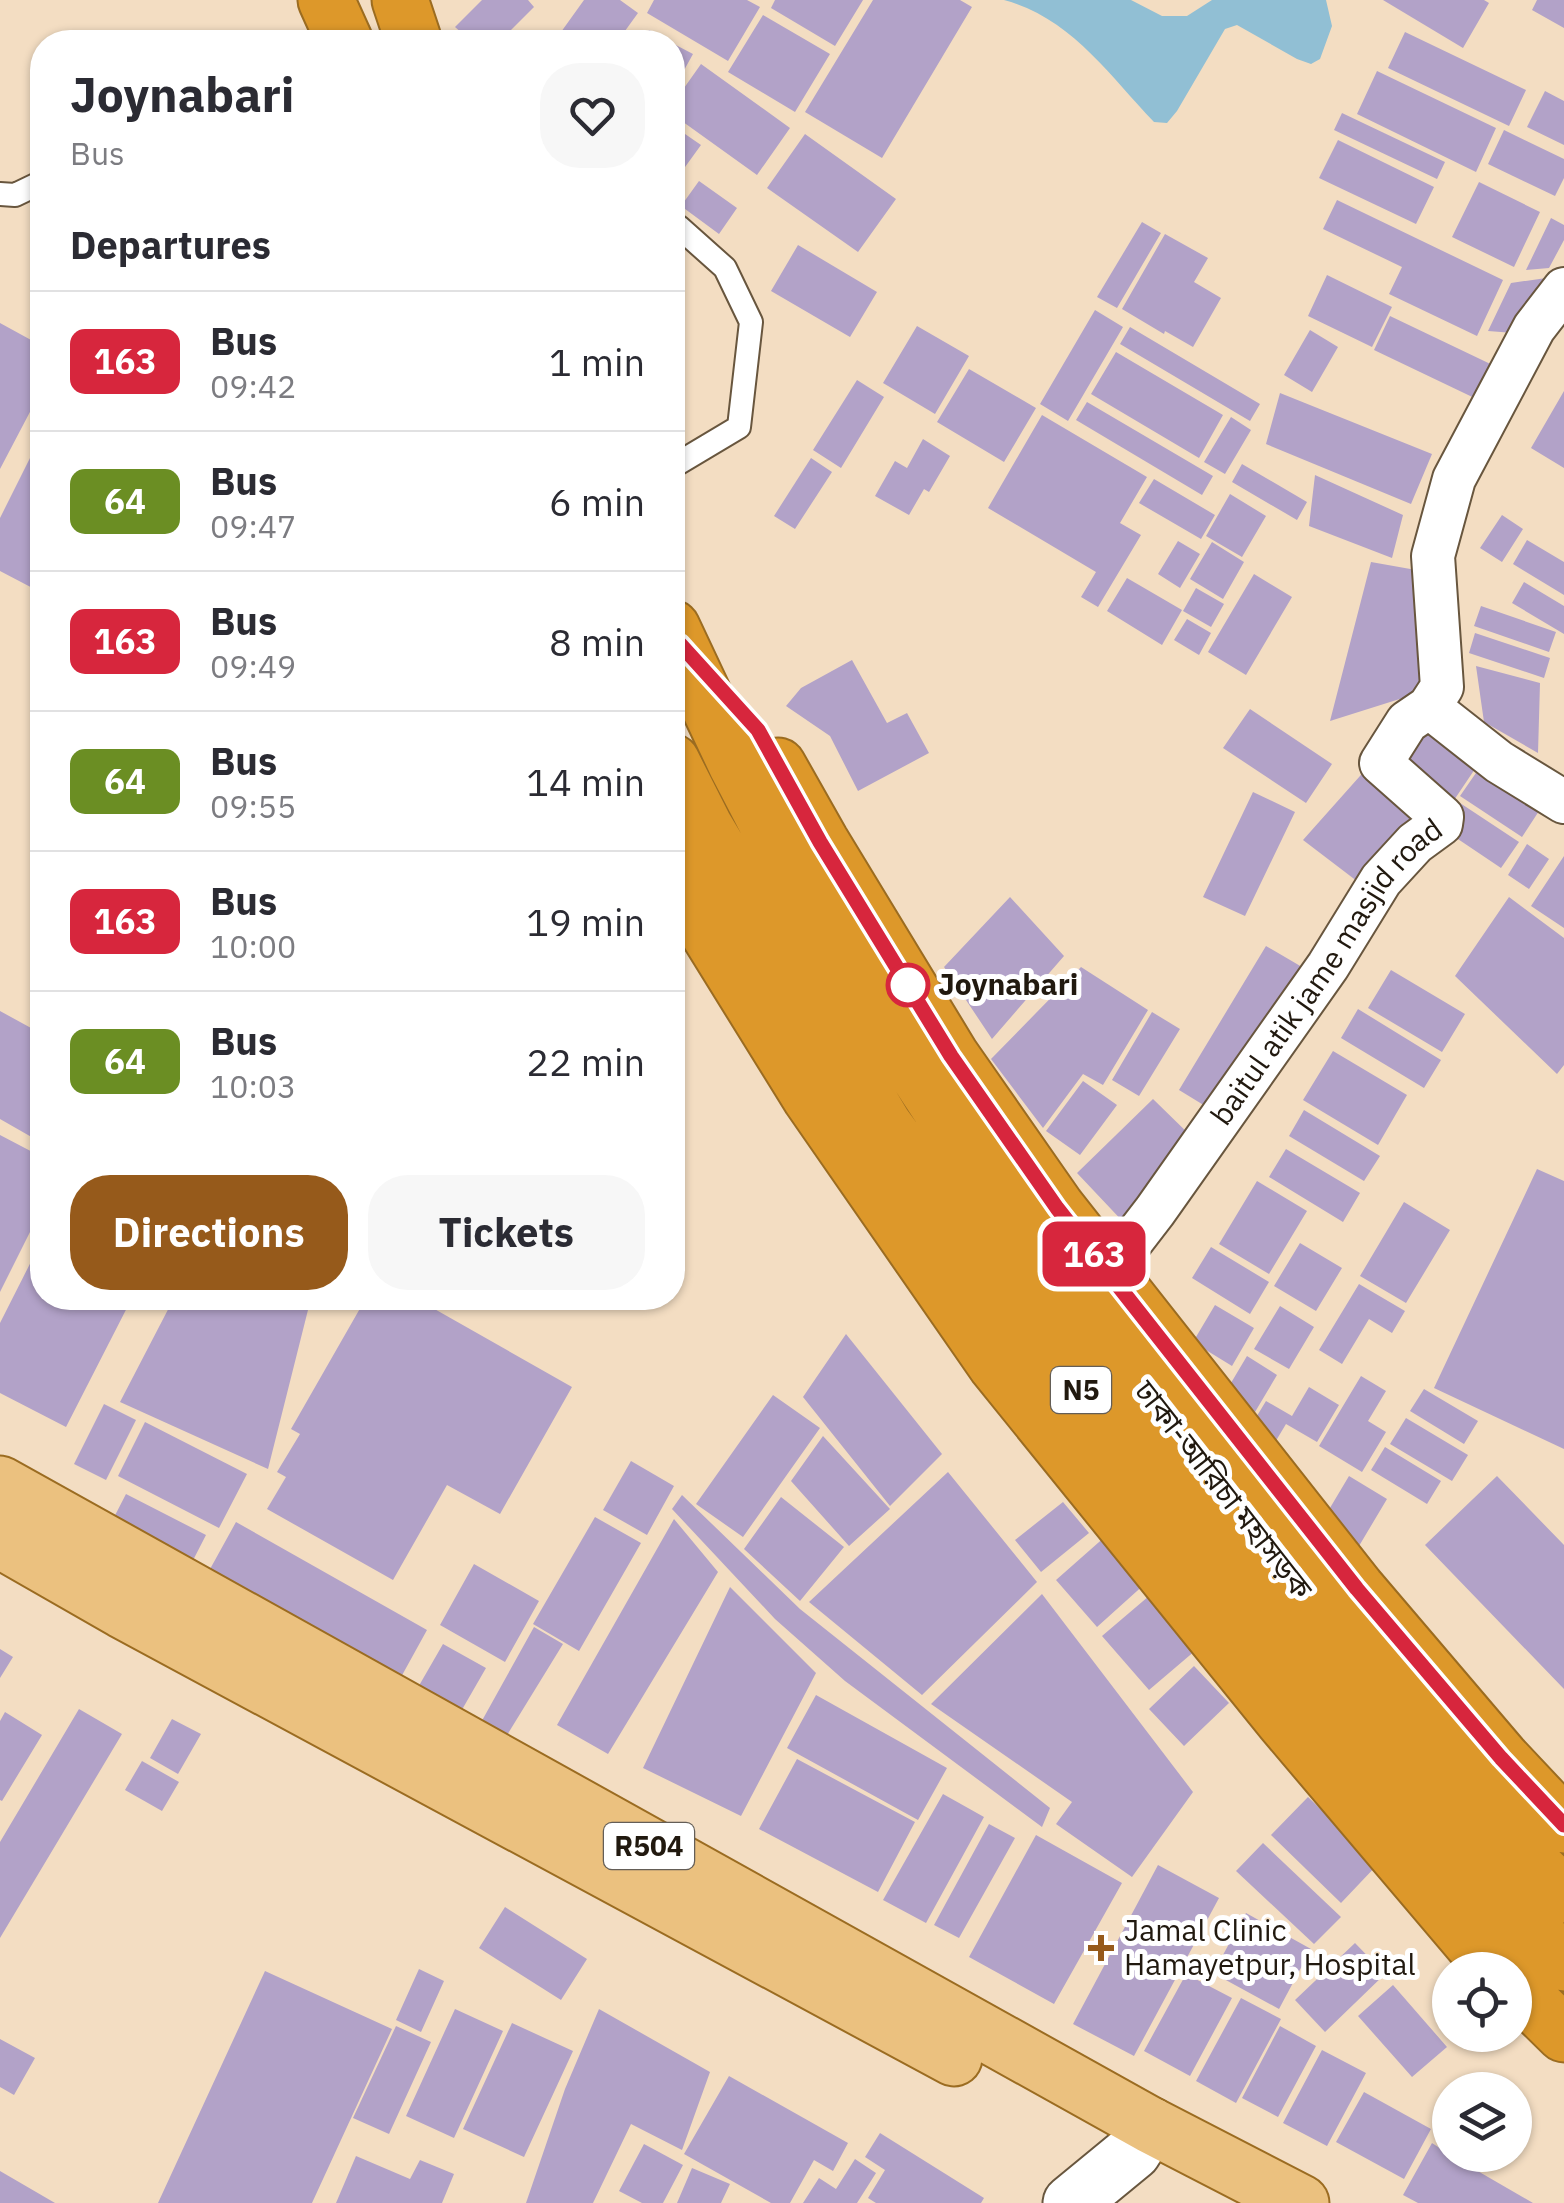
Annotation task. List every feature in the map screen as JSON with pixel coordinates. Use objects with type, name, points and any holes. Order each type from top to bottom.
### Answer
[{"type":"highway","points":[[326,0],[340,30]]},
{"type":"highway","points":[[400,0],[410,30]]},
{"type":"highway","points":[[685,646],[758,730],[820,842],[951,1056],[1057,1208],[1357,1589],[1501,1758],[1564,1825]]},
{"type":"highway","name":"ঢাকা-আরিচা মহাসড়ক","points":[[685,655],[819,924],[998,1198],[1252,1532],[1506,1838],[1564,1895]]},
{"type":"highway","name":"ঢাকা-আরিচা মহাসড়ক","points":[[685,786],[884,1125],[1012,1301],[1447,1844],[1564,1963]]},
{"type":"highway","points":[[685,886],[699,918],[810,1097],[996,1365],[1284,1721],[1481,1952]]},
{"type":"highway","points":[[1532,2003],[1564,2034]]},
{"type":"main road","name":"R504","points":[[0,1484],[1141,2139],[1231,2203]]},
{"type":"main road","name":"R504","points":[[0,1540],[122,1610],[835,1995],[1141,2139],[1301,2203]]},
{"type":"main road","points":[[1070,2203],[1141,2139]]},
{"type":"street","points":[[1564,289],[1534,328],[1454,479],[1432,556],[1435,697],[1499,762],[1564,802]]},
{"type":"street","name":"baitul atik jame masjid road","points":[[1108,1272],[1155,1212],[1328,966],[1381,880],[1416,843],[1441,824],[1442,818],[1381,763],[1407,722],[1435,697]]},
{"type":"lane","points":[[0,194],[14,195],[30,188]]},
{"type":"lane","points":[[685,231],[725,268],[751,322],[739,427],[685,459]]},
{"type":"water","points":[[1004,0],[1131,0],[1162,16],[1187,16],[1212,0],[1326,0],[1332,26],[1320,59],[1311,64],[1237,25],[1225,29],[1177,111],[1167,123],[1154,122],[1069,34],[1028,8]]},
{"type":"building","points":[[482,0],[528,0],[534,7],[511,30],[455,27]]},
{"type":"building","points":[[584,0],[620,0],[638,13],[626,30],[562,30]]},
{"type":"building","points":[[654,0],[747,0],[760,7],[728,61],[685,36],[685,30],[676,30],[647,13]]},
{"type":"building","points":[[775,0],[863,0],[835,46],[771,8]]},
{"type":"building","points":[[873,0],[960,0],[972,7],[882,158],[805,112]]},
{"type":"building","points":[[1383,0],[1484,0],[1489,3],[1463,48]]},
{"type":"building","points":[[1537,0],[1564,0],[1564,28],[1532,10]]},
{"type":"building","points":[[763,15],[830,54],[795,112],[728,72]]},
{"type":"building","points":[[1405,32],[1526,90],[1509,126],[1388,68]]},
{"type":"building","points":[[685,50],[693,54],[685,68]]},
{"type":"building","points":[[701,64],[790,128],[757,175],[685,123],[685,87]]},
{"type":"building","points":[[1377,71],[1496,128],[1476,172],[1357,114]]},
{"type":"building","points":[[1545,91],[1564,101],[1564,145],[1527,127]]},
{"type":"building","points":[[1342,113],[1445,162],[1437,179],[1334,130]]},
{"type":"building","points":[[1504,130],[1564,159],[1564,178],[1555,196],[1488,164]]},
{"type":"building","points":[[685,134],[701,145],[685,167]]},
{"type":"building","points":[[805,134],[896,199],[858,252],[767,188]]},
{"type":"building","points":[[1338,140],[1434,187],[1416,224],[1319,178]]},
{"type":"building","points":[[699,181],[737,208],[719,234],[685,209],[685,200]]},
{"type":"building","points":[[1479,182],[1540,212],[1514,267],[1452,237]]},
{"type":"building","points":[[1337,200],[1503,280],[1477,336],[1389,294],[1402,267],[1323,229]]},
{"type":"building","points":[[1551,218],[1564,225],[1564,240],[1549,268],[1526,270]]},
{"type":"building","points":[[1142,222],[1161,233],[1117,308],[1097,297]]},
{"type":"building","points":[[1165,234],[1208,258],[1194,282],[1221,298],[1193,347],[1122,309]]},
{"type":"building","points":[[798,245],[877,292],[850,337],[771,291]]},
{"type":"building","points":[[1327,275],[1392,307],[1372,347],[1308,316]]},
{"type":"building","points":[[1553,277],[1514,333],[1488,331],[1511,283]]},
{"type":"building","points":[[1095,310],[1123,327],[1068,421],[1040,404]]},
{"type":"building","points":[[1390,316],[1503,370],[1487,404],[1374,350]]},
{"type":"building","points":[[0,323],[30,339],[30,412],[0,469]]},
{"type":"building","points":[[917,326],[969,356],[935,414],[883,383]]},
{"type":"building","points":[[1130,327],[1260,404],[1250,421],[1120,344]]},
{"type":"building","points":[[1310,330],[1338,347],[1312,392],[1284,375]]},
{"type":"building","points":[[1116,352],[1223,415],[1199,458],[1091,394]]},
{"type":"building","points":[[969,369],[1036,408],[1004,462],[937,422]]},
{"type":"building","points":[[857,380],[884,397],[841,468],[813,450]]},
{"type":"building","points":[[1564,391],[1564,468],[1531,448]]},
{"type":"building","points":[[1280,393],[1432,454],[1411,504],[1266,444]]},
{"type":"building","points":[[1087,402],[1213,476],[1202,495],[1076,420]]},
{"type":"building","points":[[1042,415],[1147,477],[1120,523],[1141,535],[1098,607],[1081,597],[1096,572],[988,508]]},
{"type":"building","points":[[1231,417],[1251,430],[1225,474],[1204,462]]},
{"type":"building","points":[[923,439],[950,456],[929,492],[924,489],[909,515],[875,496],[895,461],[907,468]]},
{"type":"building","points":[[30,458],[30,587],[0,571],[0,518]]},
{"type":"building","points":[[811,458],[832,472],[795,529],[774,516]]},
{"type":"building","points":[[1242,464],[1307,502],[1297,520],[1232,482]]},
{"type":"building","points":[[1315,475],[1403,515],[1392,558],[1309,526]]},
{"type":"building","points":[[1154,479],[1215,515],[1201,539],[1139,503]]},
{"type":"building","points":[[1230,494],[1266,516],[1242,557],[1206,536]]},
{"type":"building","points":[[1502,515],[1523,529],[1502,562],[1480,548]]},
{"type":"building","points":[[1527,540],[1564,562],[1564,595],[1513,564]]},
{"type":"building","points":[[1178,541],[1200,554],[1180,588],[1158,574]]},
{"type":"building","points":[[1212,542],[1244,562],[1223,599],[1190,579]]},
{"type":"building","points":[[1371,562],[1416,570],[1425,691],[1330,721]]},
{"type":"building","points":[[1254,574],[1292,597],[1246,675],[1208,652]]},
{"type":"building","points":[[1127,578],[1182,610],[1162,645],[1107,611]]},
{"type":"building","points":[[1524,582],[1564,606],[1564,634],[1512,603]]},
{"type":"building","points":[[1196,588],[1224,604],[1211,627],[1183,611]]},
{"type":"building","points":[[1481,606],[1556,632],[1549,652],[1474,626]]},
{"type":"building","points":[[1187,619],[1211,633],[1199,655],[1174,640]]},
{"type":"building","points":[[1475,633],[1550,658],[1544,678],[1469,653]]},
{"type":"building","points":[[852,660],[887,723],[907,713],[929,753],[858,791],[830,736],[786,706],[801,688]]},
{"type":"building","points":[[1476,666],[1540,683],[1538,753],[1484,722]]},
{"type":"building","points":[[1250,709],[1332,764],[1306,803],[1223,748]]},
{"type":"building","points":[[1426,717],[1481,760],[1446,812],[1393,761]]},
{"type":"building","points":[[1368,767],[1425,820],[1366,888],[1303,840]]},
{"type":"building","points":[[1478,770],[1539,811],[1522,837],[1460,796]]},
{"type":"building","points":[[1253,792],[1295,812],[1245,916],[1203,897]]},
{"type":"building","points":[[1460,803],[1519,842],[1501,868],[1443,829]]},
{"type":"building","points":[[1527,844],[1549,859],[1529,889],[1508,875]]},
{"type":"building","points":[[1564,856],[1564,928],[1531,906]]},
{"type":"building","points":[[1010,897],[1064,956],[992,1039],[944,967]]},
{"type":"building","points":[[1509,897],[1564,938],[1564,1065],[1557,1074],[1455,976]]},
{"type":"building","points":[[1266,946],[1302,967],[1215,1112],[1179,1090]]},
{"type":"building","points":[[1081,967],[1148,1010],[1103,1085],[1083,1074],[1043,1128],[991,1059]]},
{"type":"building","points":[[1391,970],[1465,1014],[1442,1052],[1368,1008]]},
{"type":"building","points":[[1358,1009],[1441,1060],[1424,1088],[1341,1038]]},
{"type":"building","points":[[0,1011],[30,1027],[30,1136],[0,1119]]},
{"type":"building","points":[[1152,1012],[1180,1029],[1139,1096],[1112,1080]]},
{"type":"building","points":[[1333,1051],[1407,1095],[1378,1145],[1303,1100]]},
{"type":"building","points":[[1083,1081],[1117,1105],[1080,1155],[1046,1131]]},
{"type":"building","points":[[1153,1099],[1196,1141],[1128,1227],[1077,1173]]},
{"type":"building","points":[[1304,1110],[1380,1156],[1364,1181],[1289,1136]]},
{"type":"building","points":[[0,1135],[30,1151],[30,1232],[0,1292]]},
{"type":"building","points":[[1286,1149],[1360,1193],[1343,1222],[1269,1177]]},
{"type":"building","points":[[1537,1169],[1564,1181],[1564,1449],[1434,1388]]},
{"type":"building","points":[[1257,1181],[1307,1211],[1269,1274],[1219,1244]]},
{"type":"building","points":[[1404,1202],[1450,1230],[1406,1303],[1360,1276]]},
{"type":"building","points":[[1300,1243],[1342,1268],[1316,1311],[1274,1286]]},
{"type":"building","points":[[1211,1247],[1269,1282],[1250,1314],[1192,1278]]},
{"type":"building","points":[[30,1264],[30,1310],[126,1310],[66,1427],[0,1393],[0,1323]]},
{"type":"building","points":[[1359,1284],[1405,1311],[1392,1333],[1369,1319],[1342,1364],[1319,1350]]},
{"type":"building","points":[[1215,1305],[1254,1328],[1232,1366],[1193,1342]]},
{"type":"building","points":[[1280,1306],[1314,1327],[1289,1369],[1254,1349]]},
{"type":"building","points":[[168,1310],[308,1310],[268,1469],[120,1402]]},
{"type":"building","points":[[359,1310],[436,1310],[572,1387],[500,1514],[447,1485],[393,1580],[267,1509],[286,1477],[277,1472],[300,1434],[291,1429]]},
{"type":"building","points":[[846,1334],[942,1454],[890,1506],[803,1397]]},
{"type":"building","points":[[1247,1356],[1277,1375],[1255,1412],[1225,1393]]},
{"type":"building","points":[[1361,1376],[1386,1391],[1368,1421],[1386,1432],[1362,1472],[1319,1446]]},
{"type":"building","points":[[1309,1387],[1339,1405],[1317,1442],[1286,1424],[1271,1449],[1246,1434],[1266,1401],[1292,1416]]},
{"type":"building","points":[[1424,1389],[1478,1421],[1464,1444],[1410,1411]]},
{"type":"building","points":[[773,1395],[820,1428],[743,1537],[696,1504]]},
{"type":"building","points":[[104,1404],[136,1420],[106,1480],[74,1464]]},
{"type":"building","points":[[1406,1418],[1468,1455],[1452,1481],[1390,1444]]},
{"type":"building","points":[[145,1422],[247,1474],[219,1528],[118,1476]]},
{"type":"building","points":[[823,1436],[890,1509],[849,1546],[791,1481]]},
{"type":"building","points":[[1385,1447],[1441,1481],[1427,1504],[1371,1470]]},
{"type":"building","points":[[631,1461],[674,1486],[647,1535],[603,1510]]},
{"type":"building","points":[[948,1472],[1037,1582],[922,1695],[809,1602]]},
{"type":"building","points":[[1349,1476],[1387,1499],[1359,1546],[1321,1523]]},
{"type":"building","points":[[1497,1476],[1564,1545],[1564,1689],[1425,1545]]},
{"type":"building","points":[[126,1494],[206,1535],[188,1570],[108,1529]]},
{"type":"building","points":[[682,1495],[800,1609],[1050,1808],[1042,1827],[845,1681],[775,1619],[672,1509]]},
{"type":"building","points":[[781,1497],[844,1547],[800,1601],[744,1549]]},
{"type":"building","points":[[1063,1502],[1089,1533],[1041,1572],[1015,1540]]},
{"type":"building","points":[[595,1517],[641,1543],[579,1651],[533,1624]]},
{"type":"building","points":[[674,1519],[718,1572],[608,1754],[557,1725]]},
{"type":"building","points":[[236,1522],[427,1630],[395,1688],[204,1580]]},
{"type":"building","points":[[1107,1535],[1147,1582],[1097,1627],[1056,1580]]},
{"type":"building","points":[[474,1564],[539,1601],[505,1662],[440,1625]]},
{"type":"building","points":[[730,1587],[816,1673],[741,1816],[643,1768]]},
{"type":"building","points":[[1042,1594],[1193,1792],[1132,1877],[1056,1824],[1072,1802],[931,1704]]},
{"type":"building","points":[[1149,1596],[1196,1650],[1149,1690],[1102,1636]]},
{"type":"building","points":[[534,1627],[563,1644],[504,1740],[479,1726]]},
{"type":"building","points":[[443,1644],[486,1668],[452,1727],[409,1703]]},
{"type":"building","points":[[0,1649],[13,1657],[0,1678]]},
{"type":"building","points":[[1194,1666],[1229,1703],[1184,1746],[1149,1709]]},
{"type":"building","points":[[816,1695],[947,1768],[918,1820],[787,1748]]},
{"type":"building","points":[[79,1709],[122,1734],[0,1938],[0,1842]]},
{"type":"building","points":[[5,1712],[42,1735],[2,1801],[0,1721]]},
{"type":"building","points":[[172,1719],[201,1734],[178,1774],[150,1758]]},
{"type":"building","points":[[797,1759],[915,1822],[878,1892],[759,1829]]},
{"type":"building","points":[[142,1761],[179,1782],[162,1811],[125,1790]]},
{"type":"building","points":[[943,1794],[984,1817],[926,1923],[883,1900]]},
{"type":"building","points":[[1308,1797],[1378,1864],[1341,1903],[1271,1835]]},
{"type":"building","points":[[989,1824],[1015,1838],[959,1938],[934,1925]]},
{"type":"building","points":[[1036,1835],[1122,1883],[1054,2004],[969,1957]]},
{"type":"building","points":[[1263,1843],[1341,1917],[1314,1944],[1236,1871]]},
{"type":"building","points":[[1158,1865],[1219,1898],[1134,2056],[1073,2024]]},
{"type":"building","points":[[505,1907],[587,1959],[561,2000],[479,1948]]},
{"type":"building","points":[[1246,1913],[1311,1949],[1279,2009],[1213,1973]]},
{"type":"building","points":[[1355,1943],[1385,1974],[1325,2032],[1295,2000]]},
{"type":"building","points":[[419,1969],[444,1981],[421,2032],[396,2020]]},
{"type":"building","points":[[265,1971],[392,2029],[312,2203],[158,2203]]},
{"type":"building","points":[[1186,1974],[1232,1998],[1190,2076],[1144,2051]]},
{"type":"building","points":[[1393,1985],[1432,2030],[1432,2052],[1441,2052],[1412,2077],[1358,2016]]},
{"type":"building","points":[[1241,1998],[1281,2019],[1236,2103],[1196,2081]]},
{"type":"building","points":[[455,2009],[503,2031],[454,2138],[406,2116]]},
{"type":"building","points":[[599,2009],[710,2072],[682,2150],[631,2124],[593,2203],[526,2203],[565,2089]]},
{"type":"building","points":[[512,2023],[573,2051],[524,2157],[463,2129]]},
{"type":"building","points":[[396,2026],[431,2042],[389,2134],[353,2118]]},
{"type":"building","points":[[1280,2026],[1316,2046],[1278,2117],[1242,2098]]},
{"type":"building","points":[[0,2039],[35,2058],[14,2095],[0,2087]]},
{"type":"building","points":[[1322,2050],[1366,2073],[1327,2146],[1283,2123]]},
{"type":"building","points":[[729,2076],[848,2143],[833,2171],[814,2160],[790,2203],[771,2203],[684,2154]]},
{"type":"building","points":[[1364,2092],[1431,2129],[1404,2179],[1336,2142]]},
{"type":"building","points":[[880,2133],[984,2198],[981,2203],[876,2203],[868,2198],[885,2170],[865,2157]]},
{"type":"building","points":[[1432,2143],[1432,2172],[1479,2172],[1533,2203],[1418,2203],[1403,2195]]},
{"type":"building","points":[[644,2144],[683,2165],[663,2203],[642,2203],[619,2191]]},
{"type":"building","points":[[356,2156],[410,2179],[420,2160],[454,2174],[442,2203],[336,2203]]},
{"type":"building","points":[[855,2159],[876,2173],[857,2203],[803,2203],[819,2178],[836,2189]]},
{"type":"building","points":[[692,2168],[730,2184],[721,2203],[677,2203]]},
{"type":"building","points":[[0,2171],[55,2203],[0,2203]]},
{"type":"bus line","name":"163","points":[[685,650],[758,730],[820,842],[951,1056],[1057,1208],[1357,1589],[1501,1758],[1564,1825]]},
{"type":"place","name":"Joynabari","points":[[908,985]]},
{"type":"place","name":"Jamal Clinic Hamayetpur, Hospital","points":[[1101,1948]]}]
